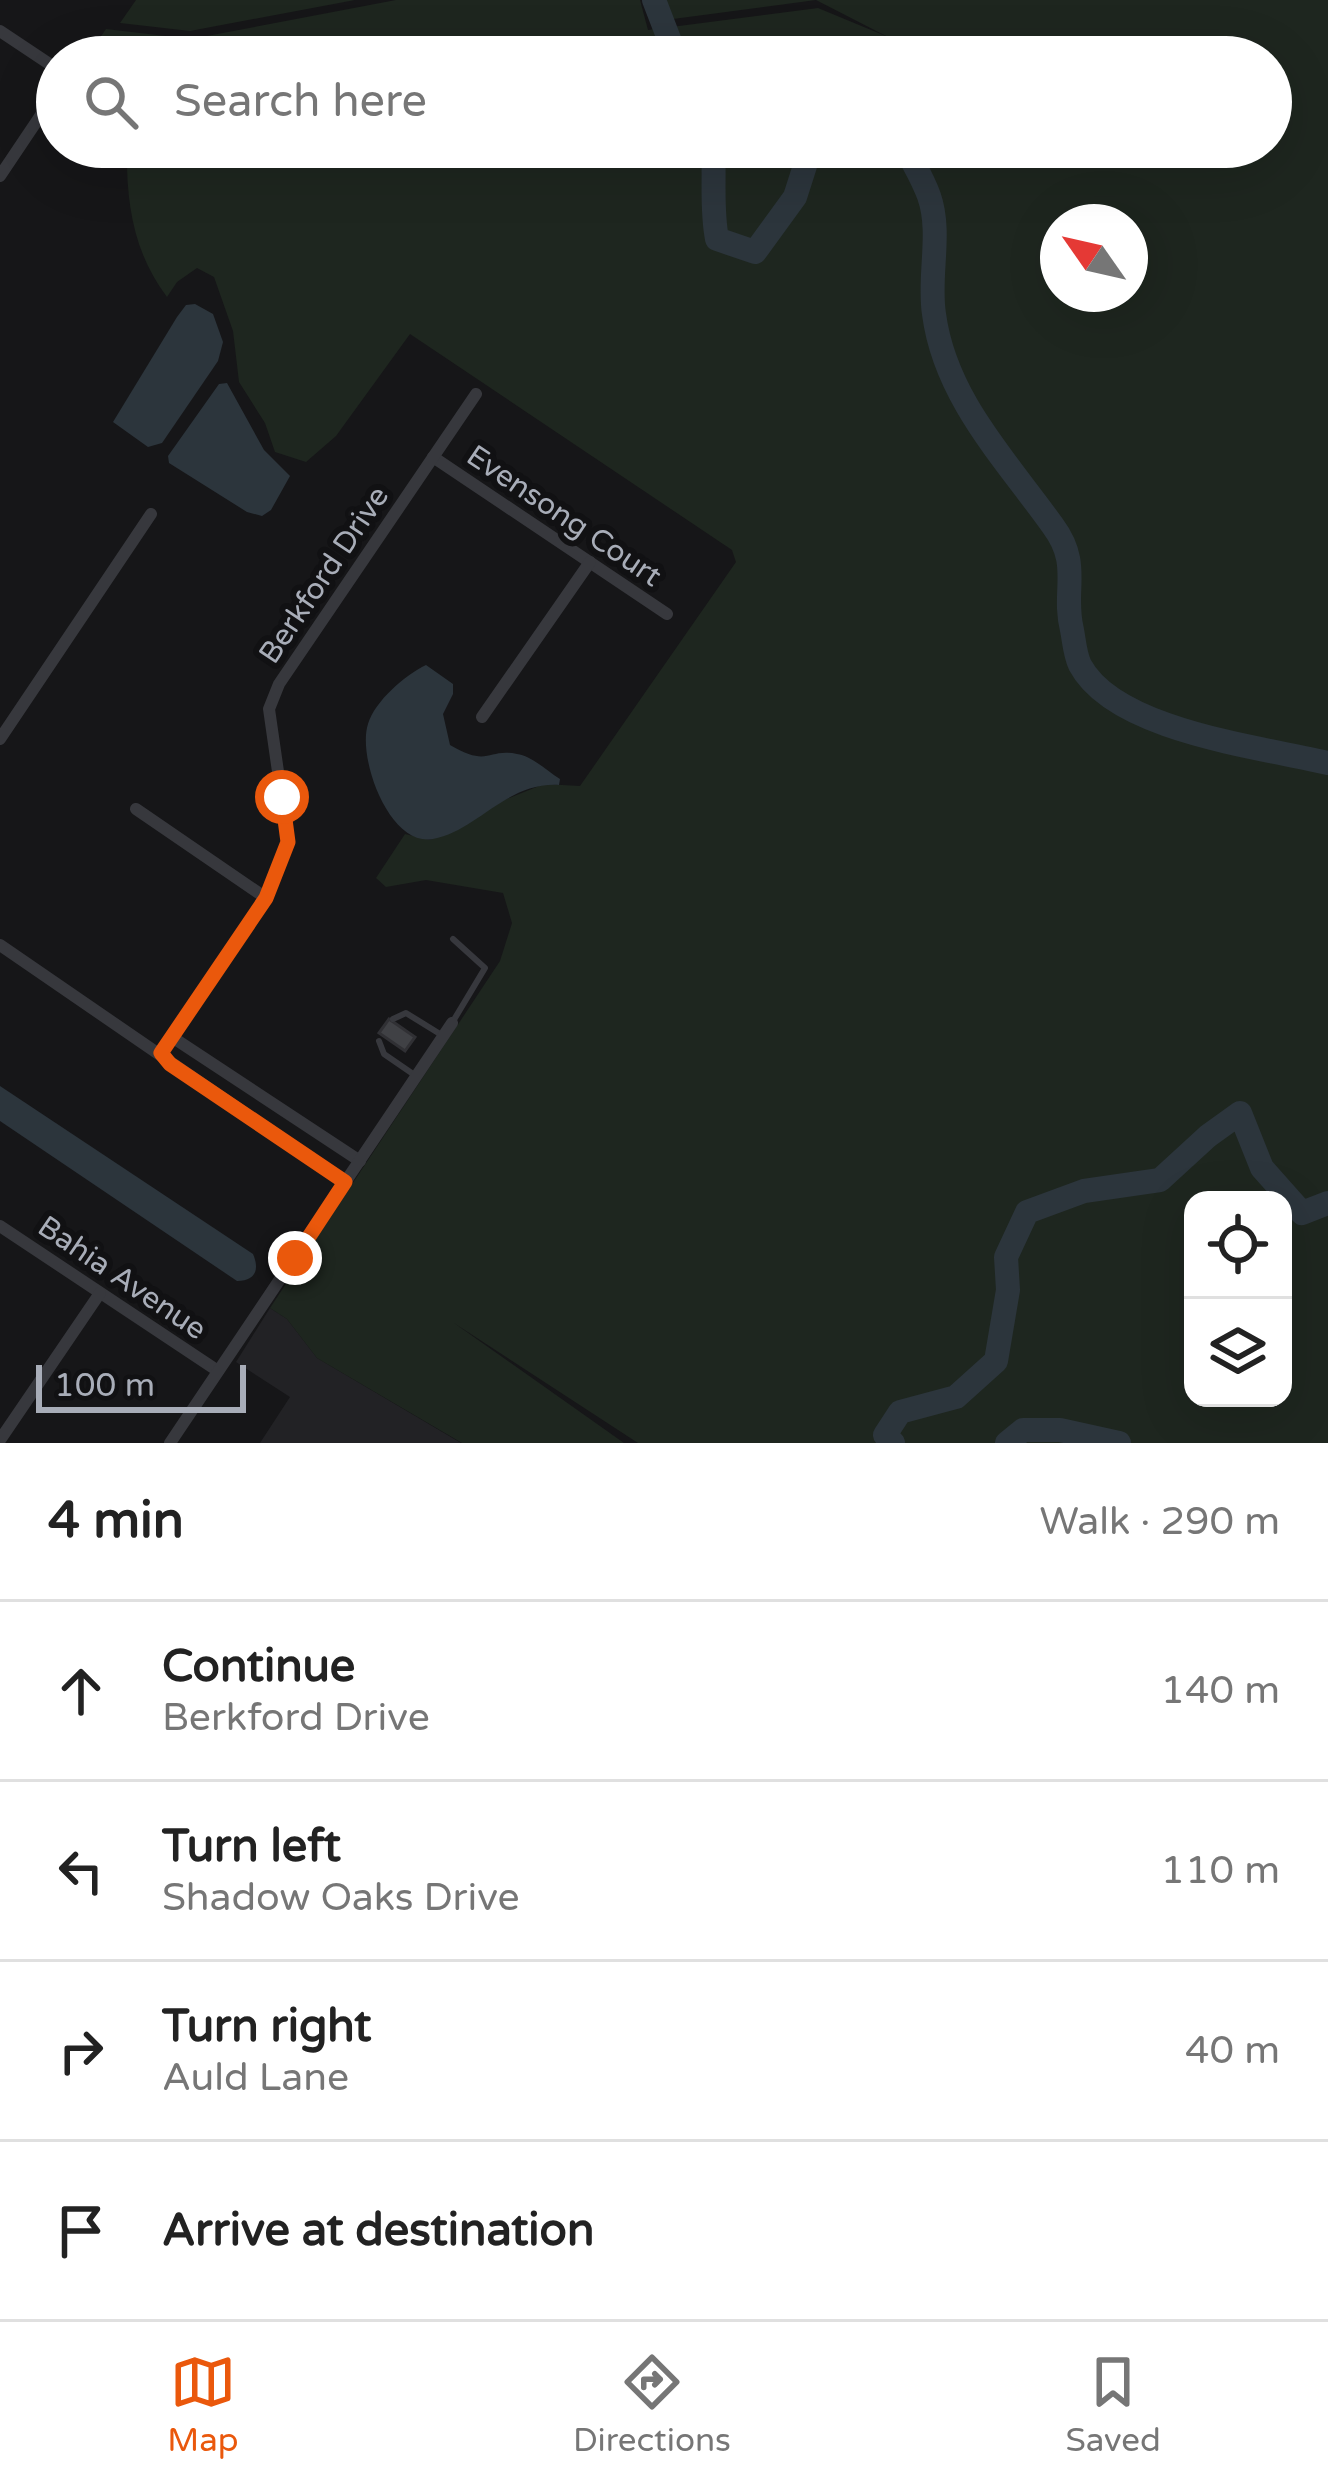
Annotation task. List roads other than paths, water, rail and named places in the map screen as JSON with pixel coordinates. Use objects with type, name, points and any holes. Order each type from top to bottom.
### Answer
[{"type":"street","points":[[0,31],[36,55]]},
{"type":"street","points":[[0,176],[36,122]]},
{"type":"street","name":"Berkford Drive","points":[[161,1053],[266,898],[288,842],[269,709],[279,684],[476,394]]},
{"type":"street","name":"Evensong Court","points":[[434,458],[667,614]]},
{"type":"street","points":[[0,739],[152,514]]},
{"type":"street","points":[[482,717],[590,562]]},
{"type":"street","points":[[136,809],[266,898]]},
{"type":"street","points":[[0,945],[345,1182]]},
{"type":"street","points":[[170,1443],[452,1023]]},
{"type":"street","points":[[172,1036],[360,1161]]},
{"type":"street","name":"Bahia Avenue","points":[[0,1226],[218,1371]]},
{"type":"street","points":[[0,1440],[100,1293]]},
{"type":"lane","points":[[452,939],[485,968],[452,1023]]},
{"type":"lane","points":[[393,1019],[406,1013],[443,1036]]},
{"type":"lane","points":[[379,1041],[384,1054],[416,1076]]},
{"type":"waterway","points":[[654,0],[668,36]]},
{"type":"waterway","points":[[713,168],[717,239],[755,252],[795,197],[804,168]]},
{"type":"waterway","points":[[916,168],[933,210],[933,300],[940,345],[980,427],[1062,540],[1080,665],[1098,688],[1156,721],[1328,763]]},
{"type":"waterway","points":[[893,1443],[885,1435],[900,1412],[956,1397],[996,1361],[1008,1290],[1006,1257],[1027,1212],[1084,1191],[1160,1180],[1240,1113],[1262,1168],[1302,1213],[1328,1203]]},
{"type":"waterway","points":[[1007,1443],[1023,1430],[1060,1430],[1119,1443]]}]
